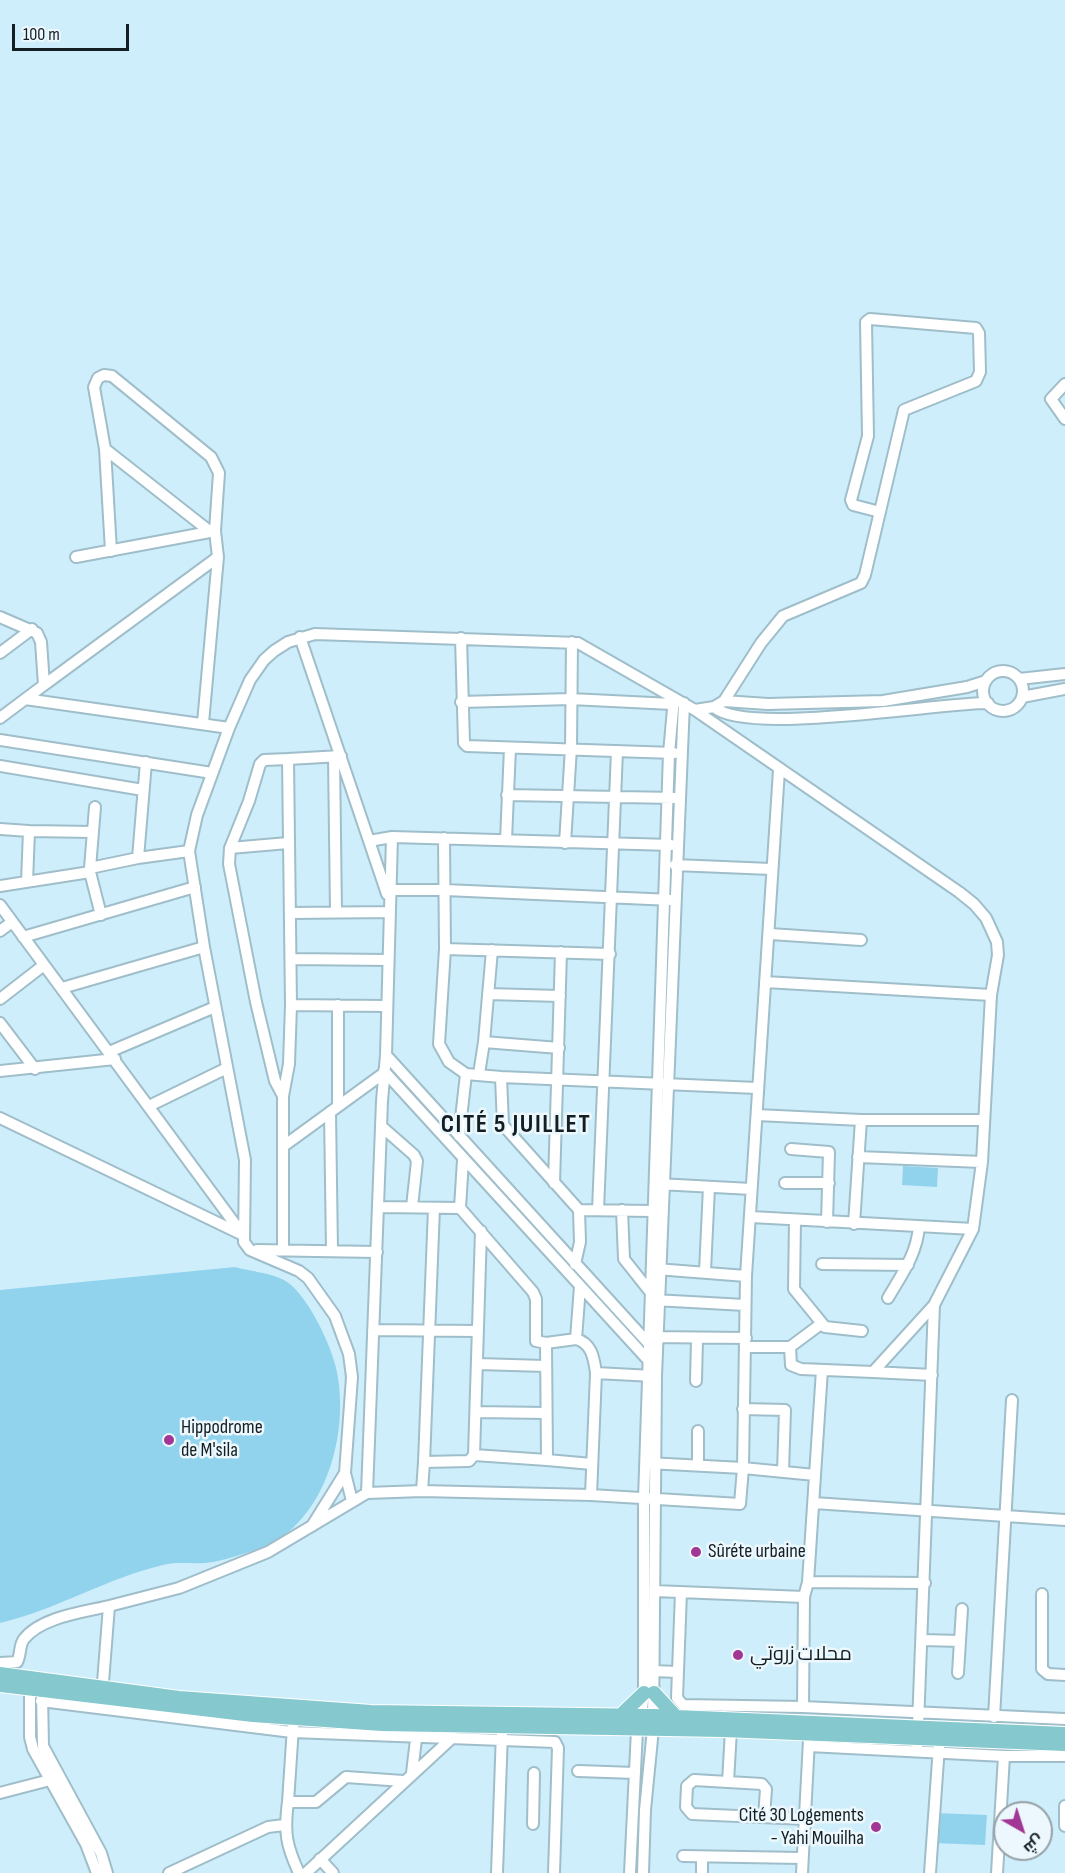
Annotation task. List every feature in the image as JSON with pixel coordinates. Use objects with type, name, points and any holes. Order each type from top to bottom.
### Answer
[{"type":"main road","points":[[0,1674],[37,1688]]},
{"type":"main road","points":[[0,1685],[371,1712],[620,1716],[646,1723],[676,1718],[725,1721],[918,1740],[939,1746],[1065,1744]]},
{"type":"main road","points":[[620,1716],[649,1693],[676,1718]]},
{"type":"main road","points":[[102,1694],[294,1718],[464,1726],[502,1733],[646,1723],[725,1721],[809,1740],[918,1740],[1065,1734]]},
{"type":"street","points":[[694,710],[714,707],[724,701],[761,643],[783,616],[861,583],[880,512],[904,410],[976,381],[980,372],[979,333],[976,328],[870,319],[867,322],[868,436],[851,500],[853,505],[880,512]]},
{"type":"street","points":[[111,551],[105,449],[93,387],[98,378],[104,375],[112,376],[211,457],[219,473],[212,531],[218,557],[203,723]]},
{"type":"street","points":[[1065,384],[1051,399],[1065,419]]},
{"type":"street","points":[[105,449],[212,531]]},
{"type":"street","points":[[76,557],[212,531]]},
{"type":"street","points":[[0,718],[218,557]]},
{"type":"street","points":[[0,617],[32,629],[40,637],[44,685]]},
{"type":"street","points":[[0,653],[32,629]]},
{"type":"street","points":[[352,1501],[345,1473],[352,1377],[349,1354],[335,1316],[318,1291],[299,1271],[250,1250],[244,1242],[245,1160],[204,948],[189,851],[197,815],[229,728],[250,680],[264,660],[288,642],[300,637],[315,634],[461,638],[572,642],[582,645],[676,702],[694,710],[974,904],[986,918],[997,942],[991,995],[982,1162],[973,1229],[934,1305],[873,1372]]},
{"type":"street","points":[[300,637],[337,757],[390,895]]},
{"type":"street","points":[[461,638],[461,702],[465,745],[681,753]]},
{"type":"street","points":[[565,843],[571,748],[572,642]]},
{"type":"street","points":[[724,701],[768,704],[883,701],[967,687],[986,681],[993,674],[1002,671],[1011,673],[1019,679],[1023,688],[1022,697],[1013,708],[1004,711],[995,709],[988,703],[984,690],[986,681]]},
{"type":"street","points":[[1019,679],[1065,674]]},
{"type":"street","points":[[1022,697],[1065,689]]},
{"type":"street","points":[[25,699],[229,728]]},
{"type":"street","points":[[461,702],[572,699],[676,702]]},
{"type":"street","points":[[643,1873],[646,1723],[649,1693],[652,1339],[666,1185],[664,1083],[673,798],[669,753],[676,702]]},
{"type":"street","points":[[673,798],[681,753],[676,702]]},
{"type":"street","points":[[714,707],[721,713],[743,716],[803,718],[884,714],[970,703],[988,703]]},
{"type":"street","points":[[0,740],[212,773]]},
{"type":"street","points":[[506,840],[510,748]]},
{"type":"street","points":[[598,1210],[617,751]]},
{"type":"street","points":[[283,1096],[275,1081],[256,1002],[229,864],[230,848],[249,801],[261,762],[337,757]]},
{"type":"street","points":[[336,912],[337,757]]},
{"type":"street","points":[[283,1251],[285,1145],[283,1096],[289,1064],[291,1005],[288,759]]},
{"type":"street","points":[[138,858],[146,762]]},
{"type":"street","points":[[0,766],[143,790]]},
{"type":"street","points":[[0,1663],[17,1662],[24,1639],[36,1629],[73,1615],[221,1573],[268,1552],[367,1493],[422,1491],[591,1495],[737,1506],[742,1500],[746,1276],[779,770]]},
{"type":"street","points":[[507,795],[673,798]]},
{"type":"street","points":[[95,807],[90,870],[101,915]]},
{"type":"street","points":[[0,829],[93,832]]},
{"type":"street","points":[[27,882],[29,831]]},
{"type":"street","points":[[369,841],[392,837],[671,845]]},
{"type":"street","points":[[367,1493],[381,1126],[386,1055],[392,837]]},
{"type":"street","points":[[444,838],[445,949],[439,1044],[448,1062],[466,1074],[501,1077],[757,1088]]},
{"type":"street","points":[[230,848],[288,843]]},
{"type":"street","points":[[670,900],[675,865],[671,845]]},
{"type":"street","points":[[0,885],[90,870],[138,858],[189,851]]},
{"type":"street","points":[[675,865],[771,869]]},
{"type":"street","points":[[23,937],[195,887]]},
{"type":"street","points":[[390,895],[445,890],[670,900]]},
{"type":"street","points":[[0,905],[243,1234]]},
{"type":"street","points":[[290,913],[390,912]]},
{"type":"street","points":[[0,931],[12,922]]},
{"type":"street","points":[[770,934],[861,940]]},
{"type":"street","points":[[62,988],[204,948]]},
{"type":"street","points":[[445,949],[610,954]]},
{"type":"street","points":[[479,1074],[492,950]]},
{"type":"street","points":[[554,1183],[561,952]]},
{"type":"street","points":[[291,959],[388,960]]},
{"type":"street","points":[[0,999],[44,964]]},
{"type":"street","points":[[765,982],[991,995]]},
{"type":"street","points":[[488,994],[560,996]]},
{"type":"street","points":[[291,1005],[386,1006]]},
{"type":"street","points":[[332,1251],[338,1005]]},
{"type":"street","points":[[0,1071],[35,1069],[112,1056],[215,1007]]},
{"type":"street","points":[[0,1023],[35,1069]]},
{"type":"street","points":[[484,1042],[559,1048]]},
{"type":"street","points":[[386,1055],[462,1138],[648,1360]]},
{"type":"street","points":[[149,1106],[227,1068]]},
{"type":"street","points":[[285,1145],[384,1072]]},
{"type":"street","points":[[384,1072],[463,1160],[577,1274],[652,1339],[698,1339],[790,1347],[821,1324]]},
{"type":"street","points":[[455,1150],[462,1138],[466,1074]]},
{"type":"street","points":[[501,1077],[503,1125],[579,1210],[576,1339]]},
{"type":"street","points":[[657,1269],[652,1211],[653,1184],[664,1083]]},
{"type":"street","points":[[757,1115],[861,1120],[984,1120]]},
{"type":"street","points":[[0,1118],[243,1234]]},
{"type":"street","points":[[854,1224],[861,1120]]},
{"type":"street","points":[[381,1126],[414,1155],[417,1161],[412,1207]]},
{"type":"street","points":[[791,1149],[829,1152],[827,1222]]},
{"type":"street","points":[[858,1157],[982,1162]]},
{"type":"street","points":[[463,1160],[460,1208],[533,1292],[536,1299],[534,1337],[540,1343],[576,1339],[585,1344],[593,1355],[596,1373],[591,1495]]},
{"type":"street","points":[[785,1183],[828,1183]]},
{"type":"street","points":[[653,1184],[751,1189]]},
{"type":"street","points":[[705,1271],[709,1187]]},
{"type":"street","points":[[379,1207],[460,1208]]},
{"type":"street","points":[[422,1491],[434,1208]]},
{"type":"street","points":[[579,1210],[652,1211]]},
{"type":"street","points":[[622,1210],[624,1259],[654,1298],[745,1305]]},
{"type":"street","points":[[751,1217],[973,1229]]},
{"type":"street","points":[[795,1220],[794,1289],[821,1324],[832,1329],[862,1331]]},
{"type":"street","points":[[888,1298],[918,1243],[919,1226]]},
{"type":"street","points":[[424,1462],[469,1461],[474,1455],[481,1231]]},
{"type":"street","points":[[250,1250],[377,1252]]},
{"type":"street","points":[[822,1264],[908,1265]]},
{"type":"street","points":[[657,1269],[746,1276]]},
{"type":"street","points":[[918,1740],[934,1305]]},
{"type":"street","points":[[373,1330],[478,1331]]},
{"type":"street","points":[[652,1339],[648,1360],[652,1376]]},
{"type":"street","points":[[696,1381],[698,1339]]},
{"type":"street","points":[[546,1343],[547,1461]]},
{"type":"street","points":[[790,1347],[790,1361],[794,1367],[932,1375]]},
{"type":"street","points":[[478,1364],[545,1366]]},
{"type":"street","points":[[803,1707],[804,1597],[808,1582],[822,1370]]},
{"type":"street","points":[[596,1373],[652,1376]]},
{"type":"street","points":[[994,1718],[1012,1400]]},
{"type":"street","points":[[743,1409],[785,1410],[783,1472]]},
{"type":"street","points":[[476,1412],[545,1413]]},
{"type":"street","points":[[698,1431],[698,1465]]},
{"type":"street","points":[[474,1455],[592,1464]]},
{"type":"street","points":[[650,1463],[815,1475]]},
{"type":"street","points":[[312,1526],[345,1473]]},
{"type":"street","points":[[649,1499],[654,1591],[654,1671],[649,1693]]},
{"type":"street","points":[[814,1503],[1065,1520]]},
{"type":"street","points":[[808,1582],[925,1583]]},
{"type":"street","points":[[654,1591],[804,1597]]},
{"type":"street","points":[[681,1592],[677,1698],[680,1704],[725,1721],[803,1707],[994,1718],[1065,1719]]},
{"type":"street","points":[[1042,1594],[1042,1669],[1048,1674],[1065,1675]]},
{"type":"street","points":[[102,1694],[109,1606]]},
{"type":"street","points":[[958,1673],[962,1609]]},
{"type":"street","points":[[923,1640],[960,1641]]},
{"type":"street","points":[[654,1671],[677,1672]]},
{"type":"street","points":[[37,1688],[292,1732],[416,1739],[502,1733],[553,1742],[558,1745],[554,1873]]},
{"type":"street","points":[[37,1688],[30,1737],[33,1749],[86,1844],[97,1873]]},
{"type":"street","points":[[37,1688],[43,1746],[101,1853],[107,1873]]},
{"type":"street","points":[[294,1718],[288,1802],[284,1825],[287,1846],[299,1873]]},
{"type":"street","points":[[725,1721],[728,1782]]},
{"type":"street","points":[[630,1873],[635,1773],[646,1723]]},
{"type":"street","points":[[306,1873],[464,1726]]},
{"type":"street","points":[[497,1873],[502,1733]]},
{"type":"street","points":[[412,1773],[416,1739]]},
{"type":"street","points":[[802,1873],[809,1740]]},
{"type":"street","points":[[930,1873],[939,1746],[1004,1756],[1065,1756]]},
{"type":"street","points":[[997,1873],[1004,1756]]},
{"type":"street","points":[[578,1772],[635,1773]]},
{"type":"street","points":[[533,1824],[534,1773]]},
{"type":"street","points":[[288,1802],[316,1802],[342,1779],[351,1776],[403,1782]]},
{"type":"street","points":[[0,1793],[50,1780]]},
{"type":"street","points":[[764,1817],[765,1786],[691,1781],[687,1786],[687,1810],[692,1814],[806,1819]]},
{"type":"street","points":[[1065,1806],[1065,1826]]},
{"type":"street","points":[[169,1873],[268,1827],[284,1825]]},
{"type":"street","points":[[683,1856],[802,1858]]},
{"type":"street","points":[[702,1857],[702,1873]]},
{"type":"street","points":[[320,1859],[333,1873]]},
{"type":"shaded area","points":[[903,1166],[938,1168],[937,1187],[902,1185]]},
{"type":"shaded area","name":"Hippodrome de M'sila","points":[[235,1267],[273,1276],[292,1286],[316,1318],[335,1364],[340,1416],[336,1443],[329,1470],[318,1495],[303,1518],[284,1536],[261,1548],[213,1562],[169,1564],[142,1571],[41,1610],[0,1623],[0,1290]]},
{"type":"shaded area","points":[[935,1813],[987,1815],[985,1845],[933,1843]]},
{"type":"place","name":"Hippodrome de M'sila","points":[[169,1440]]},
{"type":"place","name":"Sûréte urbaine","points":[[696,1552]]},
{"type":"place","name":"محلات زروتي","points":[[738,1655]]},
{"type":"place","name":"Cité 30 Logements - Yahi Mouilha","points":[[876,1827]]},
{"type":"district","name":"CITÉ 5 JUILLET","points":[[516,1125]]}]
